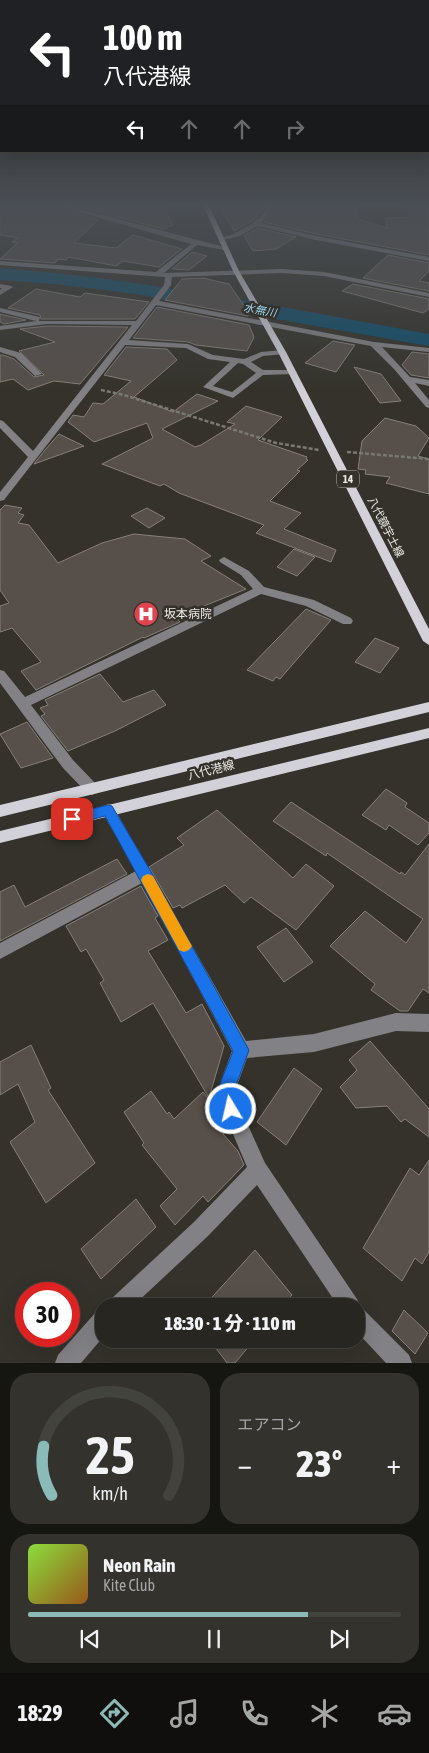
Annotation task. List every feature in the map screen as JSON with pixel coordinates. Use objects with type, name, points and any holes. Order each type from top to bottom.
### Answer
[{"type":"main road","name":"14","points":[[234,267],[266,322]]},
{"type":"main road","name":"八代鏡宇土線","points":[[266,322],[334,451],[429,641]]},
{"type":"main road","name":"八代港線","points":[[0,811],[429,707]]},
{"type":"main road","name":"八代港線","points":[[0,837],[429,733]]},
{"type":"street","points":[[52,267],[169,276],[236,271],[282,271],[324,274],[429,295]]},
{"type":"street","points":[[158,274],[167,267]]},
{"type":"street","points":[[0,498],[89,387],[136,323],[167,285],[169,276]]},
{"type":"street","points":[[0,286],[18,287]]},
{"type":"street","points":[[0,293],[8,287]]},
{"type":"street","points":[[155,300],[374,344],[429,350]]},
{"type":"street","points":[[0,310],[47,322]]},
{"type":"street","points":[[0,328],[47,322],[136,323]]},
{"type":"street","points":[[122,342],[188,346],[211,357],[241,361],[261,374]]},
{"type":"street","points":[[374,344],[429,405]]},
{"type":"street","points":[[0,349],[18,355],[38,374]]},
{"type":"street","points":[[282,352],[261,354],[241,361],[207,388],[233,395],[261,374],[293,372]]},
{"type":"street","points":[[406,379],[429,383]]},
{"type":"street","points":[[0,423],[33,457]]},
{"type":"street","points":[[224,560],[245,573],[260,590],[310,603],[347,621]]},
{"type":"street","points":[[24,703],[260,590]]},
{"type":"street","points":[[0,674],[24,703],[68,764],[92,789]]},
{"type":"street","points":[[108,810],[241,1050],[225,1094],[258,1170],[345,1298]]},
{"type":"street","points":[[0,951],[145,874]]},
{"type":"street","points":[[241,1050],[314,1043],[396,1022],[429,1024]]},
{"type":"street","points":[[127,1298],[201,1228],[258,1170]]},
{"type":"street","points":[[365,1325],[401,1363]]},
{"type":"street","points":[[66,1363],[95,1330]]},
{"type":"path","points":[[89,387],[124,395],[276,443],[306,450],[429,459]]},
{"type":"building","points":[[175,267],[193,267],[189,270],[172,269]]},
{"type":"building","points":[[375,267],[429,267],[429,271],[419,281],[429,283],[429,291],[363,278]]},
{"type":"building","points":[[203,278],[229,284],[249,313],[248,316],[165,300],[182,279]]},
{"type":"building","points":[[353,284],[429,299],[429,309],[423,313],[342,291]]},
{"type":"building","points":[[36,289],[80,297],[85,293],[149,302],[135,319],[41,319],[40,315],[8,308]]},
{"type":"building","points":[[157,307],[249,325],[254,337],[247,351],[196,345],[188,342],[133,338]]},
{"type":"building","points":[[0,314],[26,320],[4,324],[0,322]]},
{"type":"building","points":[[47,326],[128,327],[80,384],[54,381],[28,390],[13,379],[0,382],[0,355],[14,359],[34,377],[44,375],[19,351],[55,342],[20,329]]},
{"type":"building","points":[[333,341],[355,345],[336,372],[305,363]]},
{"type":"building","points":[[126,347],[167,349],[177,360],[134,397],[173,412],[197,394],[218,401],[162,429],[195,447],[235,424],[227,422],[246,406],[282,417],[258,440],[307,457],[306,459],[308,460],[297,470],[300,471],[270,501],[301,513],[284,529],[336,550],[331,562],[256,533],[264,525],[179,493],[164,484],[160,486],[102,464],[153,438],[147,423],[94,442],[68,422],[73,415],[84,417],[93,403],[103,404],[131,381],[104,375]]},
{"type":"building","points":[[412,352],[429,354],[429,378],[411,375],[402,365]]},
{"type":"building","points":[[354,367],[381,374],[401,401],[380,403]]},
{"type":"building","points":[[385,418],[416,426],[429,438],[418,456],[429,459],[429,494],[386,483],[390,477],[365,474],[366,470],[358,469],[362,441]]},
{"type":"building","points":[[59,434],[84,446],[34,464],[45,450]]},
{"type":"building","points":[[5,505],[22,508],[18,513],[24,515],[18,523],[29,525],[58,563],[102,543],[134,534],[185,539],[211,556],[201,561],[246,589],[177,617],[180,622],[143,637],[36,690],[21,671],[41,662],[12,628],[0,632],[0,606],[9,603],[0,590],[0,510]]},
{"type":"building","points":[[147,508],[165,518],[149,528],[131,516]]},
{"type":"building","points":[[294,549],[315,557],[297,576],[277,567]]},
{"type":"building","points":[[306,609],[331,620],[280,679],[276,677],[273,681],[247,670]]},
{"type":"building","points":[[375,638],[399,648],[380,673],[355,662]]},
{"type":"building","points":[[100,674],[123,702],[154,690],[166,705],[115,731],[68,751],[41,716],[45,714],[40,708],[48,705],[45,700]]},
{"type":"building","points":[[27,722],[53,758],[21,768],[0,734]]},
{"type":"building","points":[[386,789],[407,803],[405,807],[429,823],[429,833],[418,845],[389,825],[386,830],[362,815]]},
{"type":"building","points":[[291,802],[400,874],[401,872],[405,875],[429,844],[429,993],[423,989],[408,1011],[400,1011],[371,990],[375,984],[330,946],[365,911],[406,943],[423,919],[327,853],[326,856],[273,821]]},
{"type":"building","points":[[217,810],[293,878],[306,864],[334,886],[296,930],[251,897],[244,903],[225,885],[182,908],[180,905],[173,908],[149,867],[184,845],[177,838]]},
{"type":"building","points":[[117,859],[127,874],[0,941],[0,892],[14,885],[25,907]]},
{"type":"building","points":[[141,886],[158,916],[155,918],[168,940],[148,951],[186,1013],[202,1004],[224,1046],[209,1098],[153,1003],[121,1022],[100,983],[104,980],[86,949],[81,952],[66,926]]},
{"type":"building","points":[[286,928],[313,962],[284,982],[257,947]]},
{"type":"building","points":[[370,1041],[429,1109],[429,1137],[405,1119],[401,1122],[387,1106],[356,1108],[340,1087],[357,1070],[349,1060]]},
{"type":"building","points":[[31,1045],[51,1088],[48,1090],[95,1163],[46,1203],[10,1142],[35,1122],[18,1084],[0,1095],[0,1062]]},
{"type":"building","points":[[294,1068],[322,1089],[286,1145],[257,1122]]},
{"type":"building","points":[[151,1091],[167,1114],[169,1112],[174,1119],[203,1092],[223,1116],[229,1129],[223,1134],[238,1151],[244,1165],[208,1202],[203,1196],[175,1225],[160,1206],[177,1189],[142,1145],[144,1143],[124,1112]]},
{"type":"building","points":[[429,1160],[429,1252],[422,1264],[415,1258],[402,1281],[363,1248],[410,1168],[419,1175]]},
{"type":"building","points":[[136,1199],[156,1227],[101,1279],[81,1249]]},
{"type":"building","points":[[255,1250],[292,1295],[289,1298],[211,1298]]},
{"type":"building","points":[[404,1310],[428,1333],[415,1354],[392,1331]]},
{"type":"building","points":[[216,1348],[248,1348],[235,1363],[227,1363]]},
{"type":"waterway","name":"水無川","points":[[0,274],[55,278],[138,289],[151,293],[229,304],[429,340]]},
{"type":"slow traffic","points":[[148,880],[184,946]]},
{"type":"place","name":"坂本病院","points":[[146,614]]},
{"type":"route","points":[[72,819],[108,810],[145,874],[241,1050],[225,1094],[231,1109]]}]
